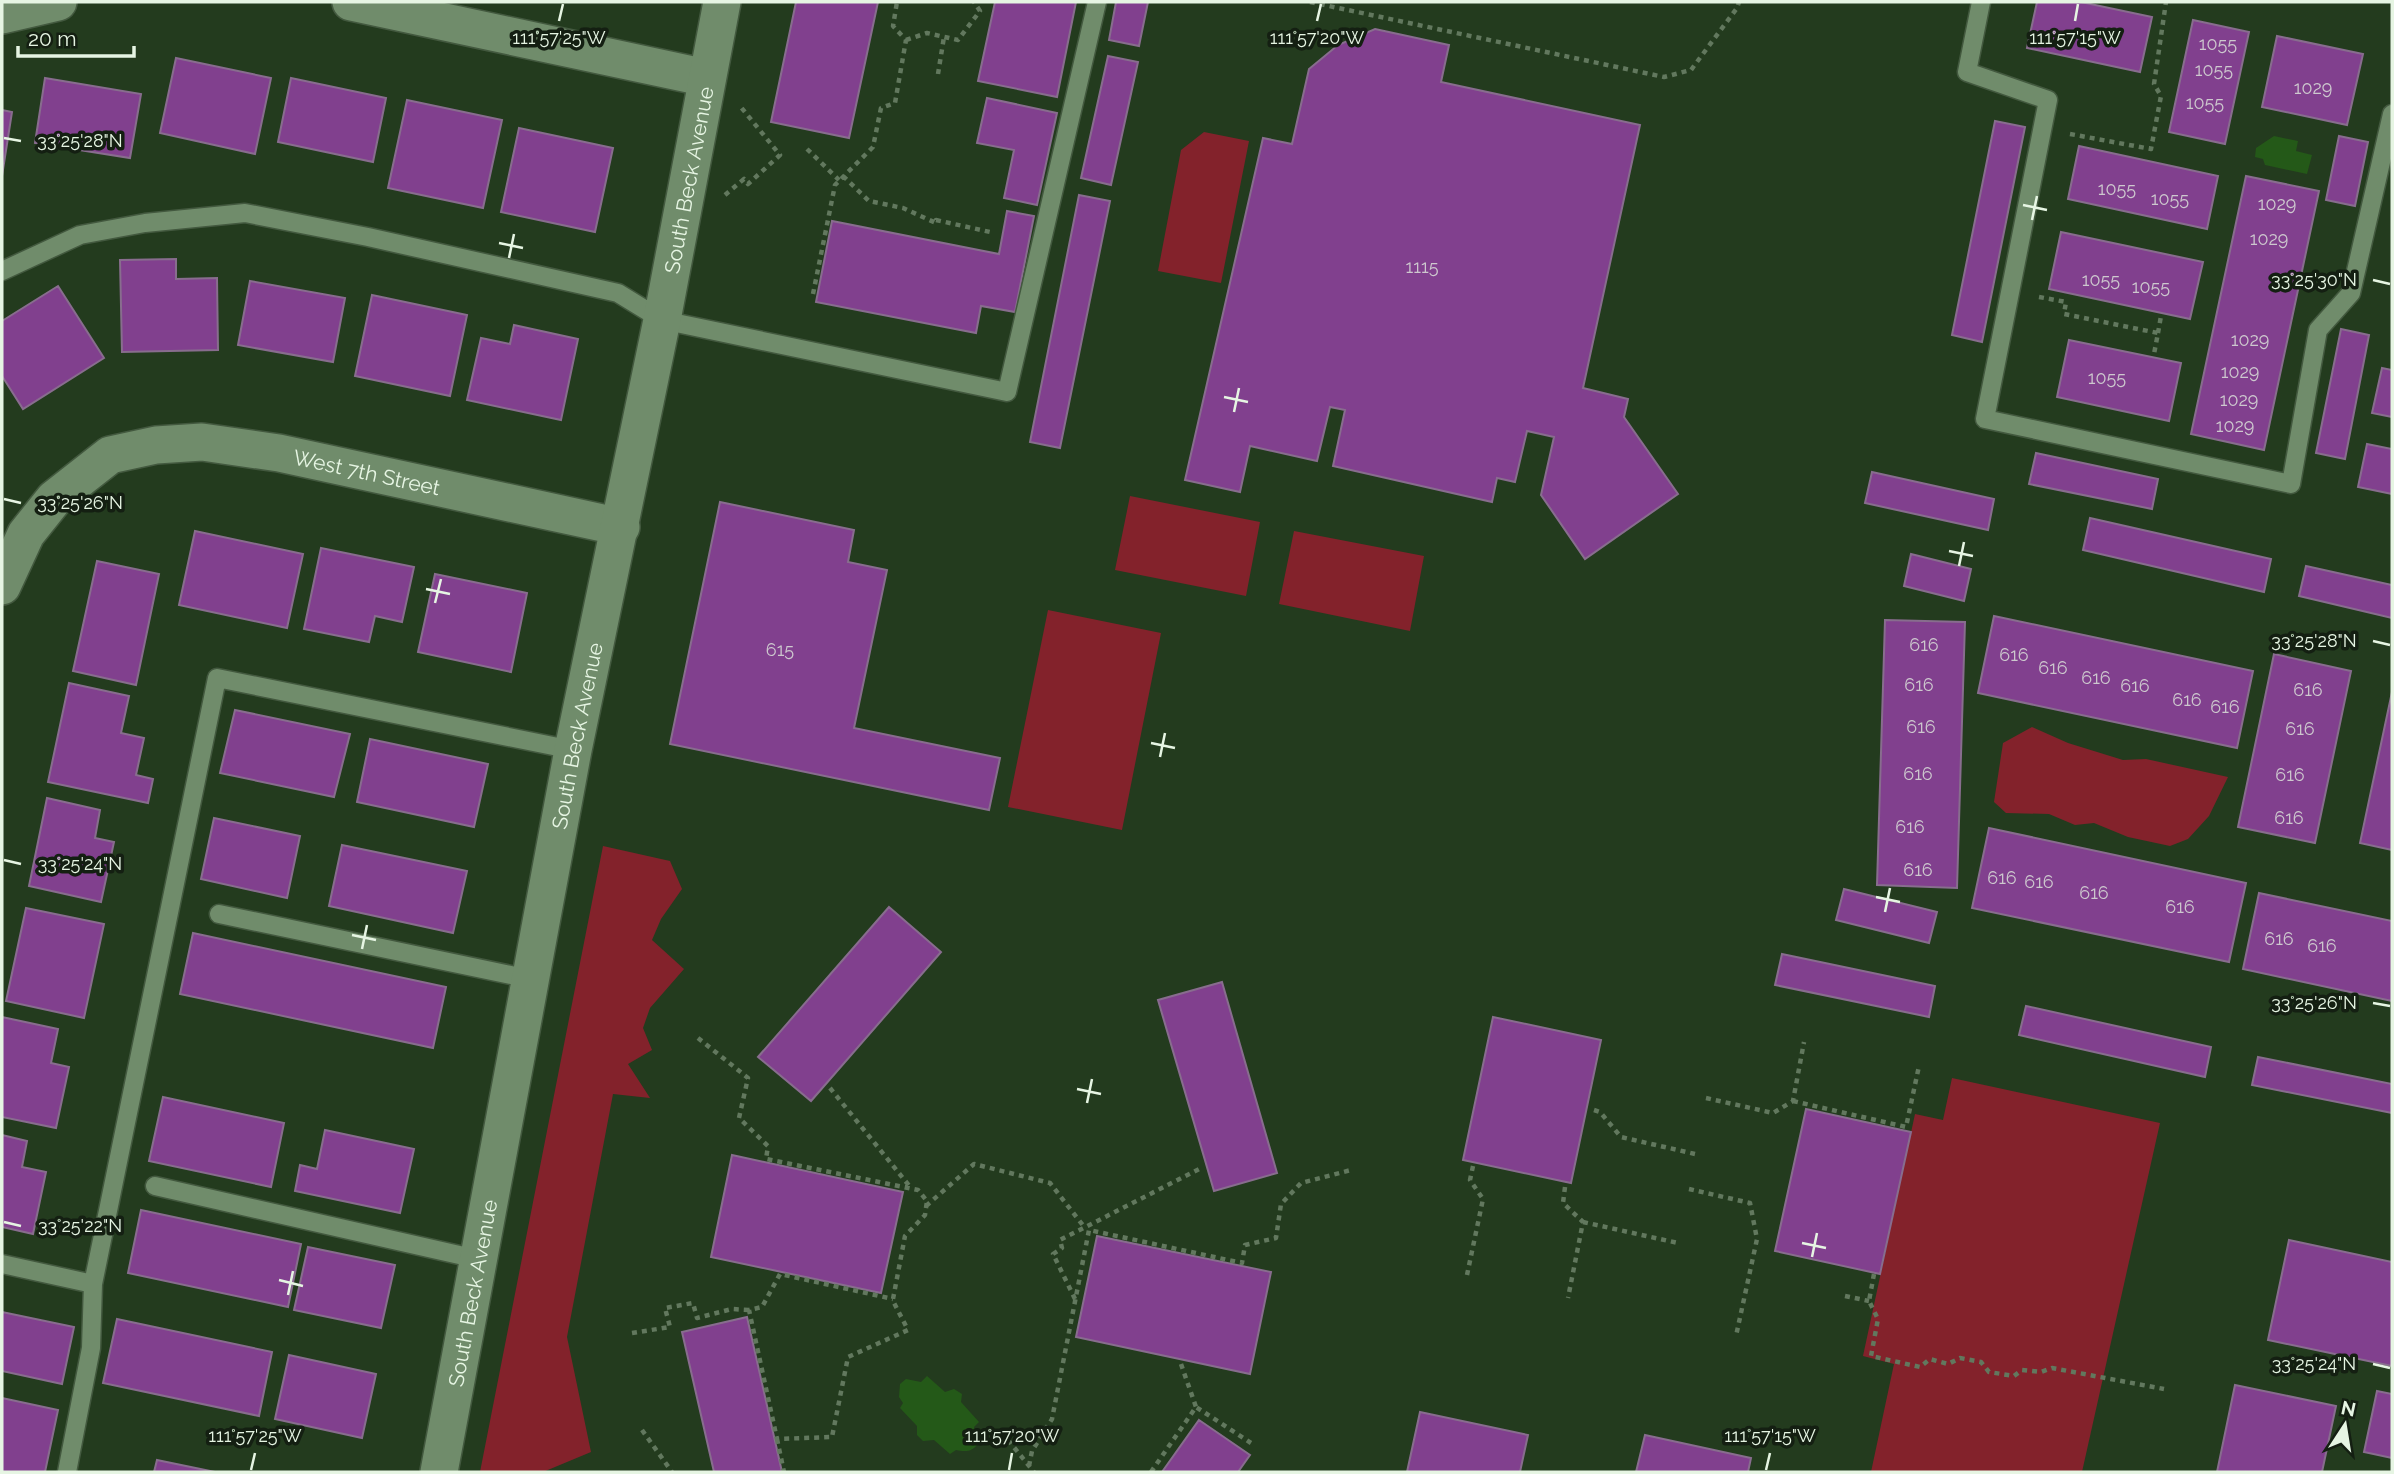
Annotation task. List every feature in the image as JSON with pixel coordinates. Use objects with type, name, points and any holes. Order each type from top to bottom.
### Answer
[{"type":"street","points":[[10,10],[58,2]]},
{"type":"street","points":[[351,2],[707,78]]},
{"type":"street","name":"South Beck Avenue","points":[[439,1472],[573,750],[621,527],[722,2]]},
{"type":"street","name":"West 7th Street","points":[[4,571],[26,534],[54,499],[110,455],[156,445],[202,442],[279,453],[621,527]]},
{"type":"lane","points":[[2,271],[80,235],[145,223],[245,213],[368,237],[618,293],[662,320],[1007,391],[1097,2]]},
{"type":"lane","points":[[1982,2],[1967,72],[2048,100],[1985,419],[2291,484],[2318,330],[2351,293],[2392,114]]},
{"type":"lane","points":[[67,1472],[91,1348],[93,1284],[217,678],[573,750]]},
{"type":"lane","points":[[219,914],[530,979]]},
{"type":"lane","points":[[155,1186],[477,1259]]},
{"type":"lane","points":[[2,1264],[93,1284]]},
{"type":"path","points":[[897,2],[893,26],[906,40]]},
{"type":"path","points":[[906,40],[927,33],[958,40],[981,11],[974,2]]},
{"type":"path","points":[[1310,2],[1664,77],[1691,70],[1739,2]]},
{"type":"path","points":[[2043,129],[2151,149],[2161,96],[2154,84],[2166,2]]},
{"type":"path","points":[[938,74],[944,37]]},
{"type":"path","points":[[813,294],[835,185],[873,147],[881,108],[895,103],[906,40]]},
{"type":"path","points":[[722,198],[744,180],[748,184],[780,155],[738,103]]},
{"type":"path","points":[[807,149],[869,201],[903,208],[936,223],[936,220],[990,232]]},
{"type":"path","points":[[2010,291],[2066,302],[2064,314],[2158,333]]},
{"type":"path","points":[[2154,354],[2161,316]]},
{"type":"path","points":[[698,1038],[748,1078],[739,1118],[768,1146],[766,1159],[918,1190],[926,1206],[925,1215],[905,1236],[893,1299],[908,1330],[848,1357],[832,1437],[777,1439]]},
{"type":"path","points":[[1793,1101],[1804,1042]]},
{"type":"path","points":[[1706,1098],[1773,1113],[1793,1101],[1906,1127],[1919,1066]]},
{"type":"path","points":[[830,1088],[911,1188]]},
{"type":"path","points":[[1594,1110],[1600,1112],[1620,1137],[1695,1154]]},
{"type":"path","points":[[926,1206],[974,1164],[1050,1183],[1087,1229],[1242,1263],[1245,1245],[1276,1238],[1281,1205],[1301,1183],[1351,1170]]},
{"type":"path","points":[[1467,1275],[1483,1199],[1470,1180],[1473,1166]]},
{"type":"path","points":[[1075,1298],[1053,1254],[1062,1248],[1060,1240],[1087,1229],[1203,1167]]},
{"type":"path","points":[[1565,1187],[1563,1203],[1583,1222],[1678,1243]]},
{"type":"path","points":[[1689,1189],[1750,1203],[1756,1239],[1735,1336]]},
{"type":"path","points":[[1568,1298],[1583,1222]]},
{"type":"path","points":[[1029,1466],[1032,1451],[1052,1419],[1087,1229]]},
{"type":"path","points":[[632,1333],[670,1327],[666,1308],[693,1303],[697,1318],[732,1309],[748,1311],[762,1307],[780,1274],[893,1299]]},
{"type":"path","points":[[1874,1274],[1869,1301],[1878,1319],[1871,1356],[1920,1367],[1930,1359],[1948,1364],[1960,1358],[1981,1362],[1989,1372],[2014,1376],[2022,1370],[2041,1373],[2052,1368],[2164,1390]]},
{"type":"path","points":[[1845,1296],[1869,1301]]},
{"type":"path","points":[[748,1311],[785,1472]]},
{"type":"path","points":[[1181,1364],[1196,1407],[1251,1443]]},
{"type":"path","points":[[1151,1472],[1196,1407]]},
{"type":"path","points":[[642,1430],[672,1472]]},
{"type":"path","points":[[1008,1440],[1034,1472]]},
{"type":"shaded area","points":[[1204,132],[1249,141],[1221,283],[1158,271],[1181,150]]},
{"type":"shaded area","points":[[2274,136],[2298,141],[2296,151],[2312,155],[2307,174],[2265,165],[2263,159],[2255,157],[2256,148]]},
{"type":"shaded area","points":[[1130,496],[1260,522],[1246,596],[1115,570]]},
{"type":"shaded area","points":[[1294,531],[1424,556],[1410,631],[1279,604]]},
{"type":"shaded area","points":[[1048,610],[1161,633],[1122,830],[1008,807]]},
{"type":"shaded area","points":[[2032,727],[2068,743],[2123,760],[2146,759],[2228,777],[2209,816],[2188,839],[2170,846],[2128,837],[2094,823],[2075,825],[2049,814],[2006,813],[1994,802],[2003,743]]},
{"type":"shaded area","points":[[603,846],[670,861],[682,889],[661,919],[652,940],[684,969],[650,1008],[643,1028],[652,1050],[628,1064],[650,1098],[613,1094],[567,1337],[591,1452],[543,1472],[480,1472]]},
{"type":"shaded area","points":[[1952,1078],[2160,1123],[2082,1472],[1871,1472],[1894,1364],[1863,1356],[1915,1114],[1943,1120]]},
{"type":"shaded area","points":[[927,1376],[945,1392],[954,1389],[962,1394],[961,1402],[979,1422],[974,1427],[979,1443],[971,1450],[956,1450],[950,1454],[934,1440],[923,1441],[917,1435],[917,1426],[900,1408],[903,1403],[899,1397],[900,1384],[906,1379],[921,1382]]},
{"type":"building","points":[[796,2],[878,2],[849,138],[771,122]]},
{"type":"building","points":[[995,2],[1076,2],[1057,97],[978,81]]},
{"type":"building","points":[[1116,2],[1148,2],[1139,46],[1109,40]]},
{"type":"building","points":[[2037,2],[2081,2],[2152,17],[2140,72],[2027,48]]},
{"type":"building","points":[[2193,20],[2249,32],[2225,144],[2169,132]]},
{"type":"building","points":[[1375,29],[1449,45],[1441,82],[1640,125],[1583,388],[1628,399],[1624,417],[1678,494],[1585,559],[1541,495],[1554,437],[1527,431],[1515,482],[1497,478],[1492,502],[1333,466],[1345,410],[1330,407],[1317,461],[1250,446],[1240,492],[1185,480],[1263,138],[1292,144],[1309,69],[1338,45]]},
{"type":"building","points":[[2277,36],[2363,54],[2347,125],[2262,107]]},
{"type":"building","points":[[1108,56],[1138,62],[1111,185],[1081,178]]},
{"type":"building","points":[[176,58],[271,78],[255,154],[160,133]]},
{"type":"building","points":[[45,78],[141,94],[130,158],[35,143]]},
{"type":"building","points":[[291,78],[386,98],[373,162],[278,142]]},
{"type":"building","points":[[987,98],[1057,113],[1037,205],[1004,198],[1014,150],[977,143]]},
{"type":"building","points":[[407,100],[502,120],[483,208],[388,188]]},
{"type":"building","points":[[2,110],[12,112],[2,176]]},
{"type":"building","points":[[1995,121],[2025,127],[1982,342],[1952,335]]},
{"type":"building","points":[[519,128],[613,148],[595,232],[501,212]]},
{"type":"building","points":[[2339,136],[2368,142],[2355,206],[2326,200]]},
{"type":"building","points":[[2079,146],[2218,176],[2207,229],[2068,199]]},
{"type":"building","points":[[2246,176],[2319,191],[2264,450],[2191,434]]},
{"type":"building","points":[[1079,195],[1110,201],[1060,448],[1030,442]]},
{"type":"building","points":[[1007,211],[1034,216],[1015,312],[981,306],[976,333],[816,302],[832,221],[999,254]]},
{"type":"building","points":[[2061,232],[2203,262],[2190,319],[2049,289]]},
{"type":"building","points":[[176,259],[176,279],[217,278],[218,350],[122,352],[120,260]]},
{"type":"building","points":[[250,281],[345,298],[333,362],[238,345]]},
{"type":"building","points":[[58,286],[104,358],[23,409],[2,376],[2,321]]},
{"type":"building","points":[[372,295],[467,315],[450,396],[355,376]]},
{"type":"building","points":[[514,325],[578,339],[561,420],[467,400],[481,338],[510,344]]},
{"type":"building","points":[[2341,329],[2369,335],[2345,459],[2316,453]]},
{"type":"building","points":[[2069,340],[2181,363],[2169,421],[2057,397]]},
{"type":"building","points":[[2382,368],[2392,370],[2392,417],[2372,413]]},
{"type":"building","points":[[2367,444],[2392,449],[2392,494],[2358,487]]},
{"type":"building","points":[[2036,453],[2158,479],[2152,509],[2029,484]]},
{"type":"building","points":[[1872,472],[1994,499],[1988,530],[1865,503]]},
{"type":"building","points":[[720,502],[854,530],[848,562],[887,570],[854,728],[1000,758],[989,810],[670,744]]},
{"type":"building","points":[[2090,518],[2271,559],[2264,592],[2083,550]]},
{"type":"building","points":[[195,531],[303,554],[287,628],[179,605]]},
{"type":"building","points":[[321,548],[414,567],[402,622],[375,616],[369,642],[304,629]]},
{"type":"building","points":[[1911,554],[1971,569],[1964,601],[1904,586]]},
{"type":"building","points":[[97,561],[159,574],[136,685],[73,671]]},
{"type":"building","points":[[2306,566],[2392,585],[2392,618],[2299,596]]},
{"type":"building","points":[[435,574],[527,593],[511,672],[418,652]]},
{"type":"building","points":[[1994,616],[2253,671],[2237,748],[1978,693]]},
{"type":"building","points":[[1885,620],[1965,622],[1957,888],[1877,885]]},
{"type":"building","points":[[2274,654],[2351,671],[2315,843],[2238,827]]},
{"type":"building","points":[[69,683],[129,696],[121,733],[144,738],[136,775],[153,779],[148,803],[48,782]]},
{"type":"building","points":[[2392,692],[2392,850],[2360,843]]},
{"type":"building","points":[[235,710],[350,734],[334,797],[220,773]]},
{"type":"building","points":[[370,739],[488,764],[474,827],[357,802]]},
{"type":"building","points":[[47,798],[100,810],[95,838],[114,842],[101,902],[29,886]]},
{"type":"building","points":[[214,818],[300,836],[287,898],[201,879]]},
{"type":"building","points":[[1989,828],[2246,883],[2229,962],[1972,908]]},
{"type":"building","points":[[342,845],[467,871],[453,933],[329,906]]},
{"type":"building","points":[[1844,889],[1937,912],[1929,943],[1836,920]]},
{"type":"building","points":[[2259,893],[2392,921],[2392,1001],[2243,969]]},
{"type":"building","points":[[889,907],[941,952],[811,1101],[758,1057]]},
{"type":"building","points":[[26,908],[104,924],[84,1018],[6,1001]]},
{"type":"building","points":[[193,933],[446,987],[433,1048],[180,994]]},
{"type":"building","points":[[1782,954],[1935,986],[1929,1017],[1775,985]]},
{"type":"building","points":[[1222,982],[1277,1173],[1214,1191],[1158,1000]]},
{"type":"building","points":[[2026,1006],[2211,1047],[2205,1077],[2019,1035]]},
{"type":"building","points":[[2,1017],[58,1029],[51,1063],[69,1067],[56,1128],[2,1117]]},
{"type":"building","points":[[1493,1017],[1601,1040],[1571,1183],[1463,1160]]},
{"type":"building","points":[[2258,1057],[2392,1084],[2392,1113],[2252,1085]]},
{"type":"building","points":[[163,1097],[284,1123],[271,1187],[149,1161]]},
{"type":"building","points":[[1806,1109],[1911,1132],[1880,1274],[1775,1251]]},
{"type":"building","points":[[325,1130],[414,1149],[400,1213],[295,1191],[300,1165],[317,1169]]},
{"type":"building","points":[[2,1135],[27,1141],[22,1167],[46,1172],[33,1234],[2,1227]]},
{"type":"building","points":[[732,1155],[903,1192],[881,1293],[711,1257]]},
{"type":"building","points":[[141,1210],[301,1244],[288,1307],[128,1273]]},
{"type":"building","points":[[1097,1236],[1271,1272],[1250,1374],[1076,1337]]},
{"type":"building","points":[[2289,1240],[2392,1262],[2392,1366],[2268,1340]]},
{"type":"building","points":[[308,1247],[395,1265],[381,1328],[294,1310]]},
{"type":"building","points":[[2,1312],[74,1327],[62,1384],[2,1371]]},
{"type":"building","points":[[747,1317],[782,1472],[714,1472],[682,1332]]},
{"type":"building","points":[[117,1319],[272,1352],[259,1416],[103,1383]]},
{"type":"building","points":[[289,1355],[376,1374],[362,1438],[275,1419]]},
{"type":"building","points":[[2235,1385],[2336,1406],[2322,1472],[2217,1472]]},
{"type":"building","points":[[2377,1391],[2392,1394],[2392,1458],[2364,1452]]},
{"type":"building","points":[[2,1398],[58,1410],[45,1472],[2,1472]]},
{"type":"building","points":[[1420,1412],[1528,1435],[1520,1472],[1407,1472]]},
{"type":"building","points":[[1199,1420],[1250,1455],[1238,1472],[1162,1472]]},
{"type":"building","points":[[1645,1435],[1751,1458],[1748,1472],[1636,1472]]},
{"type":"building","points":[[157,1460],[215,1472],[154,1472]]}]
